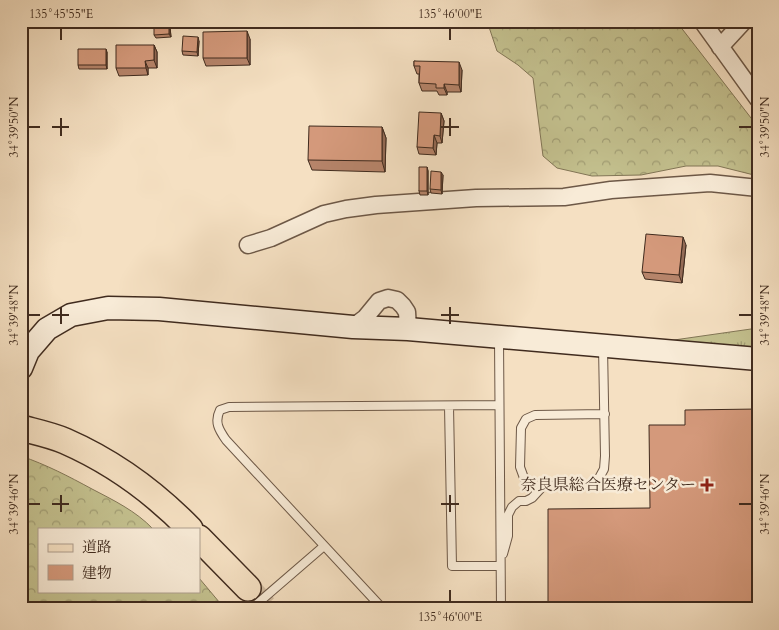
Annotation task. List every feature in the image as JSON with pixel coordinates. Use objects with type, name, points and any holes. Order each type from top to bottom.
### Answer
[{"type":"main road","points":[[21,428],[64,441],[118,468],[170,508],[189,528]]},
{"type":"main road","points":[[200,539],[250,599]]},
{"type":"street","points":[[702,21],[758,99]]},
{"type":"street","points":[[720,47],[744,21]]},
{"type":"street","points":[[248,245],[271,238],[324,214],[376,204],[476,198],[564,197],[611,190],[710,183],[758,188]]},
{"type":"street","points":[[353,327],[365,318],[379,301],[388,298],[397,300],[407,312],[408,329]]},
{"type":"street","points":[[21,368],[28,351],[47,329],[71,315],[108,308],[159,309],[353,327],[408,329],[758,359]]},
{"type":"lane","points":[[499,338],[501,609]]},
{"type":"lane","points":[[603,346],[605,414],[604,469],[598,480],[590,485],[543,486],[532,485],[524,478],[520,467],[521,428],[526,419],[535,415],[605,414]]},
{"type":"lane","points":[[383,609],[226,440],[216,422],[220,410],[229,407],[499,405]]},
{"type":"lane","points":[[449,406],[452,566],[500,564]]},
{"type":"lane","points":[[500,564],[508,536],[508,516],[512,507],[519,501],[526,501],[532,498],[543,486]]},
{"type":"lane","points":[[250,599],[324,546]]},
{"type":"green space","points":[[487,21],[676,21],[758,127],[758,176],[718,166],[686,166],[641,175],[592,176],[557,168],[543,156],[533,78],[497,51]]},
{"type":"green space","points":[[758,328],[758,351],[660,342]]},
{"type":"green space","points":[[21,456],[57,471],[116,502],[132,511],[152,528],[38,528],[38,592],[200,592],[200,579],[225,609],[21,609]]},
{"type":"building","points":[[169,23],[169,34],[154,35],[154,24]]},
{"type":"building","points":[[247,31],[247,58],[203,58],[203,32]]},
{"type":"building","points":[[183,36],[198,37],[197,52],[182,51]]},
{"type":"building","points":[[116,45],[154,45],[154,60],[145,61],[146,68],[116,68]]},
{"type":"building","points":[[78,49],[106,49],[106,65],[78,65]]},
{"type":"building","points":[[414,61],[459,62],[459,85],[444,84],[444,88],[436,88],[436,84],[419,83],[420,66],[414,66]]},
{"type":"building","points":[[419,112],[441,113],[440,136],[434,135],[433,148],[417,147]]},
{"type":"building","points":[[309,126],[382,127],[382,161],[308,160]]},
{"type":"building","points":[[419,167],[427,167],[427,191],[419,191]]},
{"type":"building","points":[[431,171],[441,172],[441,190],[430,189]]},
{"type":"building","points":[[646,234],[683,237],[679,275],[642,272]]},
{"type":"building","name":"奈良県総合医療センター","points":[[758,409],[758,609],[548,609],[548,509],[650,508],[649,425],[685,425],[685,410]]},
{"type":"tunnel","points":[[248,588],[267,609]]},
{"type":"place","name":"奈良県総合医療センター","points":[[707,485]]}]
